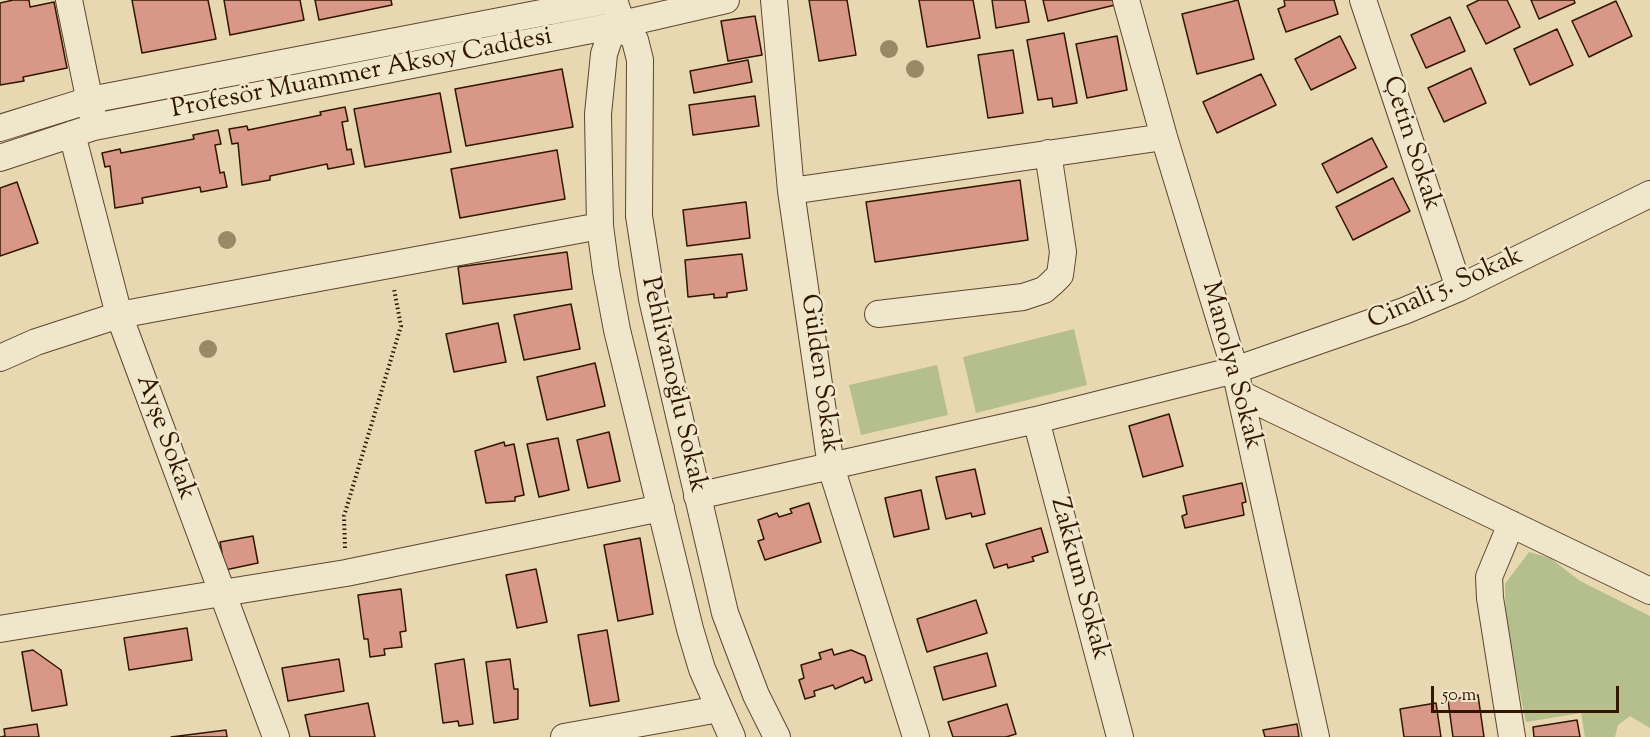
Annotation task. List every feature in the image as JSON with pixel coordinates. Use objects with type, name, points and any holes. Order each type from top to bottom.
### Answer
[{"type":"street","name":"Ayşe Sokak","points":[[69,0],[90,100],[83,130],[119,315],[276,737]]},
{"type":"street","name":"Profesör Muammer Aksoy Caddesi","points":[[0,128],[90,100],[609,0]]},
{"type":"street","name":"Pehlivanoğlu Sokak","points":[[614,0],[622,24],[635,40],[640,60],[639,216],[646,267],[725,614],[748,676],[777,737]]},
{"type":"street","name":"Profesör Muammer Aksoy Caddesi","points":[[0,158],[83,130],[622,24],[726,0]]},
{"type":"street","name":"Gülden Sokak","points":[[774,0],[791,191],[831,467],[916,737]]},
{"type":"street","name":"Manolya Sokak","points":[[1126,0],[1164,137],[1238,382],[1316,737]]},
{"type":"street","name":"Çetin Sokak","points":[[1367,2],[1459,288]]},
{"type":"street","name":"Pehlivanoğlu Sokak","points":[[622,24],[609,39],[602,70],[598,158],[600,226],[617,330],[690,629],[702,669],[732,737]]},
{"type":"street","points":[[791,191],[1164,137]]},
{"type":"street","points":[[878,314],[1023,297],[1044,290],[1053,283],[1060,275],[1063,252],[1048,153]]},
{"type":"street","name":"Cinali 5. Sokak","points":[[697,496],[1036,420],[1238,382],[1348,332],[1459,288],[1650,194]]},
{"type":"street","points":[[0,358],[36,342],[119,315],[389,263],[600,226]]},
{"type":"street","points":[[1238,382],[1511,524],[1648,586]]},
{"type":"street","name":"Zakkum Sokak","points":[[1036,420],[1120,737]]},
{"type":"street","points":[[0,629],[222,595],[346,573],[661,508]]},
{"type":"street","points":[[1511,524],[1490,577],[1490,598],[1512,737]]},
{"type":"street","points":[[564,737],[719,709]]},
{"type":"path","points":[[346,573],[344,516],[401,326],[389,263]]},
{"type":"green space","points":[[1074,329],[1087,385],[976,413],[963,357]]},
{"type":"green space","points":[[937,365],[948,415],[861,435],[849,385]]},
{"type":"green space","points":[[1529,552],[1550,558],[1580,581],[1650,616],[1650,728],[1630,716],[1618,725],[1615,737],[1585,737],[1581,713],[1526,722],[1506,625],[1505,584]]},
{"type":"building","points":[[29,0],[30,7],[54,2],[67,68],[23,77],[24,81],[0,85],[0,3]]},
{"type":"building","points":[[132,0],[208,0],[216,39],[142,53]]},
{"type":"building","points":[[224,0],[300,0],[304,20],[230,35]]},
{"type":"building","points":[[315,0],[391,0],[392,5],[319,20]]},
{"type":"building","points":[[809,0],[847,0],[856,55],[819,61]]},
{"type":"building","points":[[919,0],[973,0],[980,38],[927,47]]},
{"type":"building","points":[[992,0],[1025,0],[1029,22],[996,28]]},
{"type":"building","points":[[1043,0],[1114,0],[1115,5],[1048,21]]},
{"type":"building","points":[[1238,0],[1254,59],[1197,74],[1182,14]]},
{"type":"building","points":[[1284,0],[1334,0],[1338,14],[1286,32],[1278,9],[1285,6]]},
{"type":"building","points":[[1479,0],[1507,0],[1520,27],[1486,44],[1467,6]]},
{"type":"building","points":[[1531,0],[1574,0],[1575,3],[1539,19]]},
{"type":"building","points":[[1616,1],[1632,36],[1589,57],[1572,21]]},
{"type":"building","points":[[755,16],[762,55],[728,61],[721,21]]},
{"type":"building","points":[[1450,17],[1465,51],[1426,68],[1411,35]]},
{"type":"building","points":[[1557,29],[1573,65],[1530,85],[1514,49]]},
{"type":"building","points":[[1064,33],[1077,103],[1053,107],[1052,98],[1038,100],[1027,40]]},
{"type":"building","points":[[1117,36],[1127,90],[1087,98],[1076,44]]},
{"type":"building","points":[[1340,36],[1356,68],[1311,90],[1295,59]]},
{"type":"building","points":[[1013,50],[1023,113],[988,118],[978,55]]},
{"type":"building","points":[[748,60],[752,82],[694,93],[690,71]]},
{"type":"building","points":[[1471,68],[1486,103],[1444,122],[1428,88]]},
{"type":"building","points":[[562,69],[573,127],[466,146],[455,89]]},
{"type":"building","points":[[1261,74],[1276,105],[1217,133],[1203,102]]},
{"type":"building","points":[[440,93],[451,152],[365,167],[354,109]]},
{"type":"building","points":[[755,96],[759,126],[693,135],[689,105]]},
{"type":"building","points":[[345,107],[348,121],[342,122],[347,150],[351,149],[354,164],[328,169],[327,164],[270,176],[270,180],[242,185],[238,143],[232,144],[229,129],[247,126],[248,130],[321,115],[320,112]]},
{"type":"building","points":[[218,130],[221,144],[215,145],[220,173],[224,172],[227,187],[201,192],[200,187],[142,198],[143,203],[115,208],[110,166],[105,167],[102,153],[120,149],[121,153],[194,139],[193,135]]},
{"type":"building","points":[[1372,138],[1387,167],[1337,193],[1322,164]]},
{"type":"building","points":[[557,150],[565,199],[460,218],[451,169]]},
{"type":"building","points":[[1393,178],[1410,211],[1353,240],[1336,207]]},
{"type":"building","points":[[1020,180],[1028,240],[875,262],[866,202]]},
{"type":"building","points":[[17,182],[38,243],[0,256],[0,188]]},
{"type":"building","points":[[746,202],[750,238],[687,246],[683,210]]},
{"type":"building","points":[[567,252],[572,289],[463,304],[458,267]]},
{"type":"building","points":[[742,254],[747,290],[727,293],[727,297],[714,298],[714,294],[688,297],[685,260]]},
{"type":"building","points":[[571,304],[580,349],[524,360],[514,315]]},
{"type":"building","points":[[498,323],[506,362],[454,372],[446,334]]},
{"type":"building","points":[[595,363],[605,406],[547,420],[537,377]]},
{"type":"building","points":[[1169,414],[1183,466],[1143,477],[1129,426]]},
{"type":"building","points":[[609,432],[620,481],[588,488],[577,440]]},
{"type":"building","points":[[558,438],[569,490],[539,497],[527,444]]},
{"type":"building","points":[[504,442],[505,446],[514,444],[524,495],[515,497],[515,501],[486,503],[475,451]]},
{"type":"building","points":[[975,469],[985,514],[972,517],[971,513],[946,519],[936,477]]},
{"type":"building","points":[[1242,483],[1246,502],[1242,503],[1244,515],[1185,528],[1182,516],[1187,514],[1183,496]]},
{"type":"building","points":[[921,490],[929,529],[894,537],[885,498]]},
{"type":"building","points":[[809,503],[821,542],[765,560],[758,541],[764,539],[758,520],[777,513],[779,517],[792,513],[790,509]]},
{"type":"building","points":[[1041,528],[1048,552],[1032,557],[1034,561],[1008,568],[1007,564],[994,568],[986,544]]},
{"type":"building","points":[[253,536],[258,563],[225,570],[220,542]]},
{"type":"building","points":[[640,538],[653,614],[618,621],[604,545]]},
{"type":"building","points":[[536,569],[547,622],[517,628],[506,575]]},
{"type":"building","points":[[401,589],[406,631],[400,632],[402,647],[384,649],[385,655],[370,657],[368,639],[364,639],[358,595]]},
{"type":"building","points":[[976,600],[987,633],[927,652],[917,619]]},
{"type":"building","points":[[187,628],[192,660],[129,670],[124,638]]},
{"type":"building","points":[[607,630],[619,701],[590,706],[578,635]]},
{"type":"building","points":[[832,649],[834,655],[851,650],[865,656],[872,680],[865,683],[863,677],[835,689],[833,685],[814,691],[815,696],[805,699],[799,680],[804,678],[801,665],[821,659],[819,653]]},
{"type":"building","points":[[33,650],[61,670],[67,705],[32,711],[22,652]]},
{"type":"building","points":[[987,653],[996,686],[943,700],[934,667]]},
{"type":"building","points":[[339,659],[344,691],[288,701],[282,668]]},
{"type":"building","points":[[464,659],[473,724],[459,726],[458,721],[443,723],[435,664]]},
{"type":"building","points":[[510,659],[514,689],[518,689],[518,719],[494,723],[486,662]]},
{"type":"building","points":[[1478,695],[1484,737],[1453,737],[1448,700]]},
{"type":"building","points":[[368,703],[375,737],[310,737],[305,715]]},
{"type":"building","points":[[1436,703],[1441,737],[1404,737],[1400,709]]},
{"type":"building","points":[[1007,704],[1016,734],[1006,737],[953,737],[948,722]]},
{"type":"building","points":[[1577,720],[1580,737],[1534,737],[1533,727]]},
{"type":"building","points":[[37,724],[39,737],[0,737],[5,736],[4,729]]},
{"type":"building","points":[[1297,724],[1299,737],[1265,737],[1263,730]]},
{"type":"building","points":[[226,730],[227,737],[171,737]]}]
